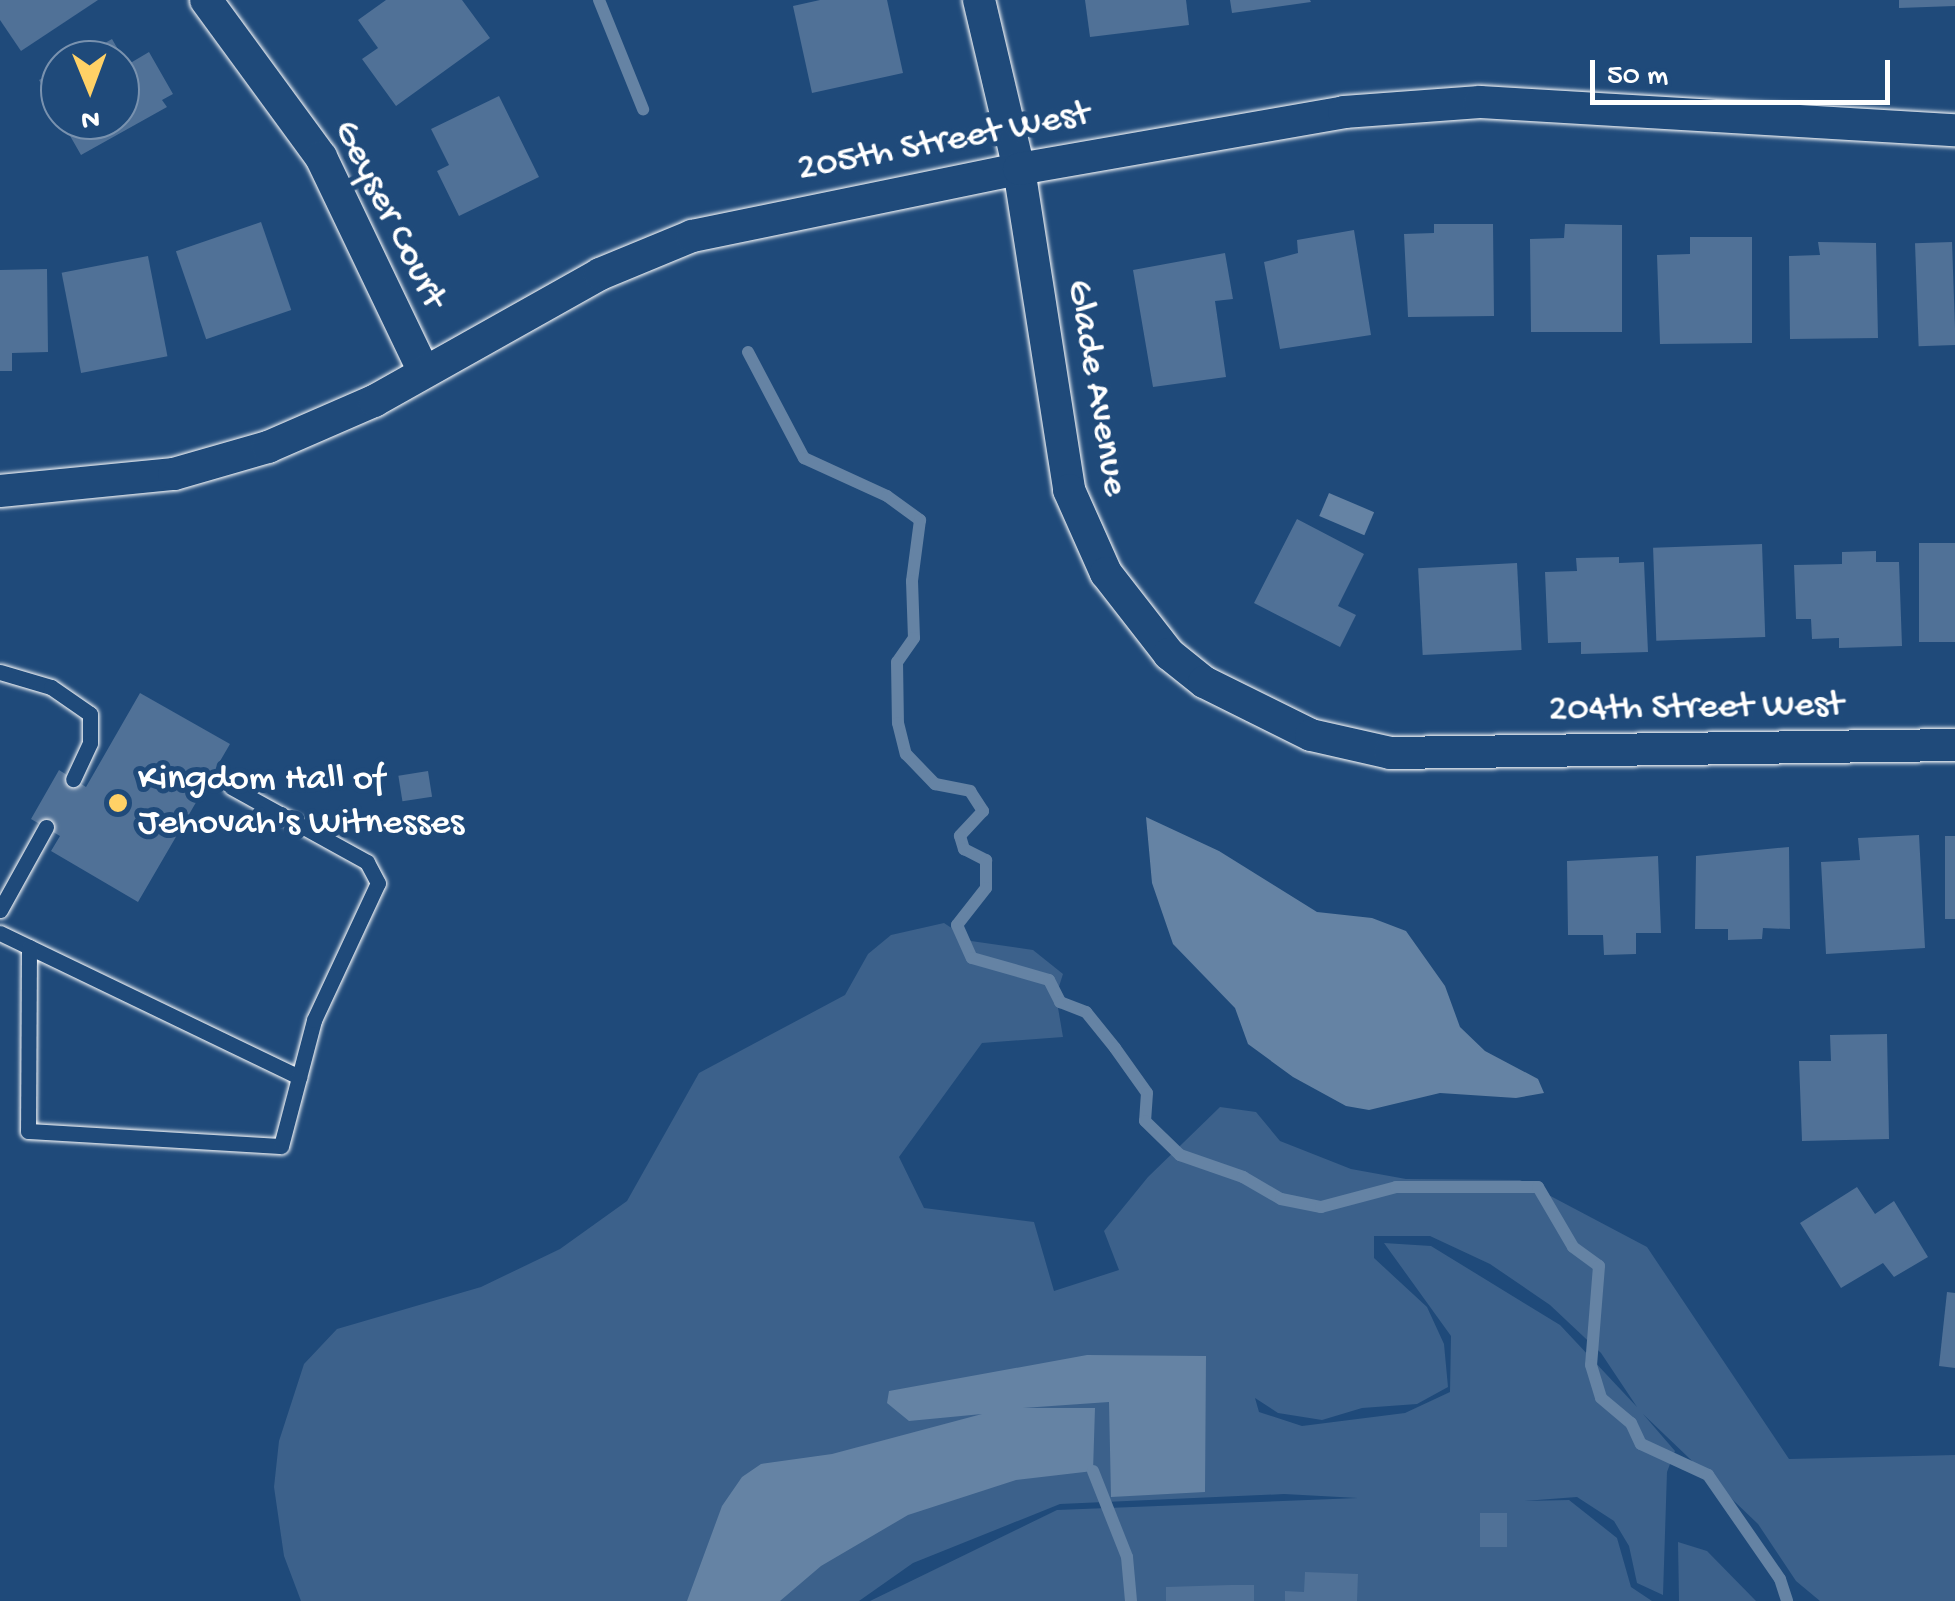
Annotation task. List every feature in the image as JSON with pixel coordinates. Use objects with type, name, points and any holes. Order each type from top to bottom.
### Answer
[{"type":"street","name":"Geyser Court","points":[[206,0],[321,157],[424,372]]},
{"type":"street","name":"Glade Avenue","points":[[979,0],[1019,169],[1068,490],[1084,535],[1137,616],[1204,682],[1272,720],[1353,746],[1438,753]]},
{"type":"street","name":"205th Street West","points":[[0,491],[110,484],[224,461],[319,426],[600,274],[692,236],[1019,169],[1344,112],[1480,102],[1955,130]]},
{"type":"street","name":"204th Street West","points":[[1438,753],[1955,744]]},
{"type":"lane","points":[[0,672],[51,687],[90,714],[90,743],[72,779]]},
{"type":"lane","points":[[29,947],[28,1131],[281,1146],[314,1020],[378,884],[367,862],[230,788]]},
{"type":"lane","points":[[0,910],[46,827]]},
{"type":"lane","points":[[0,933],[299,1076]]},
{"type":"shaded area","points":[[1329,493],[1374,512],[1364,535],[1319,516]]},
{"type":"shaded area","points":[[1146,817],[1219,851],[1317,912],[1372,918],[1406,931],[1445,986],[1460,1027],[1485,1051],[1538,1079],[1544,1093],[1516,1098],[1440,1093],[1369,1110],[1346,1106],[1293,1077],[1248,1044],[1235,1008],[1173,944],[1152,883]]},
{"type":"shaded area","points":[[944,923],[971,941],[1033,950],[1063,974],[1056,996],[1063,1037],[982,1043],[899,1157],[924,1208],[1034,1222],[1054,1291],[1119,1270],[1104,1231],[1148,1177],[1220,1107],[1256,1112],[1280,1141],[1351,1169],[1406,1179],[1520,1180],[1647,1247],[1789,1459],[1955,1455],[1955,1601],[1820,1601],[1796,1581],[1758,1524],[1643,1414],[1675,1451],[1667,1472],[1663,1595],[1637,1583],[1629,1546],[1614,1521],[1577,1497],[1523,1501],[1569,1500],[1617,1538],[1631,1587],[1652,1601],[870,1601],[1057,1510],[1358,1498],[1284,1494],[1060,1504],[913,1563],[859,1601],[301,1601],[284,1556],[274,1487],[279,1441],[304,1364],[337,1329],[481,1287],[560,1249],[627,1201],[699,1073],[845,995],[868,954],[891,935]],"holes":[[[1374,1236],[1430,1236],[1490,1264],[1550,1305],[1601,1353],[1637,1407],[1560,1325],[1431,1246],[1384,1243],[1451,1336],[1450,1392],[1405,1413],[1302,1426],[1259,1412],[1255,1398],[1278,1413],[1322,1420],[1362,1408],[1417,1404],[1448,1387],[1444,1344],[1427,1307],[1374,1258]]]},
{"type":"shaded area","points":[[1087,1355],[1206,1356],[1205,1492],[1111,1497],[1109,1402],[1023,1408],[1095,1408],[1093,1471],[1016,1480],[908,1515],[821,1566],[780,1601],[687,1601],[722,1506],[742,1477],[761,1464],[832,1454],[982,1414],[909,1421],[887,1403],[889,1391]]},
{"type":"shaded area","points":[[1678,1542],[1707,1551],[1756,1601],[1679,1601]]},
{"type":"building","points":[[0,0],[98,0],[21,51],[0,20]]},
{"type":"building","points":[[386,0],[462,0],[490,38],[396,106],[362,59],[378,48],[358,20]]},
{"type":"building","points":[[820,0],[887,0],[903,73],[812,93],[793,6]]},
{"type":"building","points":[[1085,0],[1186,0],[1189,25],[1090,37]]},
{"type":"building","points":[[1230,0],[1310,0],[1311,2],[1232,13]]},
{"type":"building","points":[[1899,0],[1955,0],[1955,6],[1899,8]]},
{"type":"building","points":[[149,52],[173,94],[162,100],[167,107],[140,122],[140,57]]},
{"type":"building","points":[[499,96],[539,177],[459,216],[437,171],[449,165],[431,129]]},
{"type":"building","points":[[72,140],[108,140],[81,155]]},
{"type":"building","points":[[261,222],[291,310],[206,339],[176,251]]},
{"type":"building","points":[[1434,224],[1493,224],[1494,316],[1408,317],[1404,234],[1434,233]]},
{"type":"building","points":[[1565,224],[1622,225],[1622,332],[1531,332],[1530,239],[1564,238]]},
{"type":"building","points":[[1354,230],[1371,335],[1280,349],[1264,262],[1298,253],[1297,240]]},
{"type":"building","points":[[1690,237],[1752,237],[1752,343],[1660,344],[1657,255],[1690,254]]},
{"type":"building","points":[[1818,242],[1876,243],[1878,338],[1790,339],[1789,256],[1820,255]]},
{"type":"building","points":[[1952,242],[1955,345],[1919,346],[1915,243]]},
{"type":"building","points":[[1225,253],[1233,299],[1215,301],[1226,377],[1153,387],[1133,270]]},
{"type":"building","points":[[148,256],[167,356],[81,373],[62,273]]},
{"type":"building","points":[[47,269],[48,352],[12,353],[12,371],[0,371],[0,270]]},
{"type":"building","points":[[1297,519],[1364,554],[1338,606],[1356,615],[1340,647],[1254,603]]},
{"type":"building","points":[[1919,543],[1955,543],[1955,642],[1919,642]]},
{"type":"building","points":[[1762,544],[1765,637],[1656,641],[1653,548]]},
{"type":"building","points":[[1876,551],[1876,562],[1899,562],[1902,646],[1839,648],[1839,638],[1812,639],[1811,619],[1796,619],[1794,565],[1842,564],[1842,552]]},
{"type":"building","points":[[1619,557],[1619,563],[1644,562],[1648,652],[1581,654],[1581,642],[1548,643],[1545,572],[1577,571],[1576,558]]},
{"type":"building","points":[[1517,563],[1522,650],[1423,655],[1418,568]]},
{"type":"building","name":"Kingdom Hall of Jehovah's Witnesses","points":[[140,693],[230,744],[138,902],[51,851],[60,836],[31,819],[59,770],[86,787]]},
{"type":"building","points":[[428,771],[432,797],[402,801],[398,776]]},
{"type":"building","points":[[1919,835],[1925,948],[1826,954],[1821,862],[1860,860],[1858,838]]},
{"type":"building","points":[[1945,836],[1955,836],[1955,919],[1945,919]]},
{"type":"building","points":[[1789,847],[1790,929],[1763,928],[1762,939],[1728,940],[1728,929],[1695,929],[1696,856]]},
{"type":"building","points":[[1658,856],[1661,933],[1636,933],[1636,954],[1604,955],[1603,935],[1568,935],[1567,861]]},
{"type":"building","points":[[1887,1034],[1889,1139],[1802,1141],[1799,1061],[1831,1061],[1830,1035]]},
{"type":"building","points":[[1857,1187],[1875,1214],[1894,1201],[1928,1257],[1894,1277],[1883,1263],[1841,1288],[1800,1223]]},
{"type":"building","points":[[1947,1292],[1955,1293],[1955,1368],[1939,1366]]},
{"type":"building","points":[[1480,1513],[1507,1513],[1507,1547],[1480,1547]]},
{"type":"building","points":[[1305,1572],[1358,1574],[1357,1601],[1285,1601],[1285,1591],[1304,1592]]},
{"type":"building","points":[[1254,1585],[1254,1601],[1166,1601],[1166,1587]]},
{"type":"waterway","points":[[599,0],[643,109]]},
{"type":"waterway","points":[[748,352],[804,458],[887,496],[920,520],[912,581],[914,638],[897,662],[898,723],[906,754],[935,784],[970,791],[983,811],[960,836],[964,849],[986,860],[986,888],[957,925],[972,958],[1049,980],[1060,1002],[1086,1012],[1115,1048],[1147,1093],[1145,1121],[1180,1155],[1243,1177],[1281,1199],[1321,1207],[1396,1187],[1538,1187],[1573,1247],[1599,1266],[1591,1365],[1601,1398],[1631,1423],[1641,1444],[1708,1475],[1780,1579],[1787,1601]]},
{"type":"waterway","points":[[1093,1471],[1127,1557],[1131,1601]]},
{"type":"place","name":"Kingdom Hall of Jehovah's Witnesses","points":[[118,803]]}]
